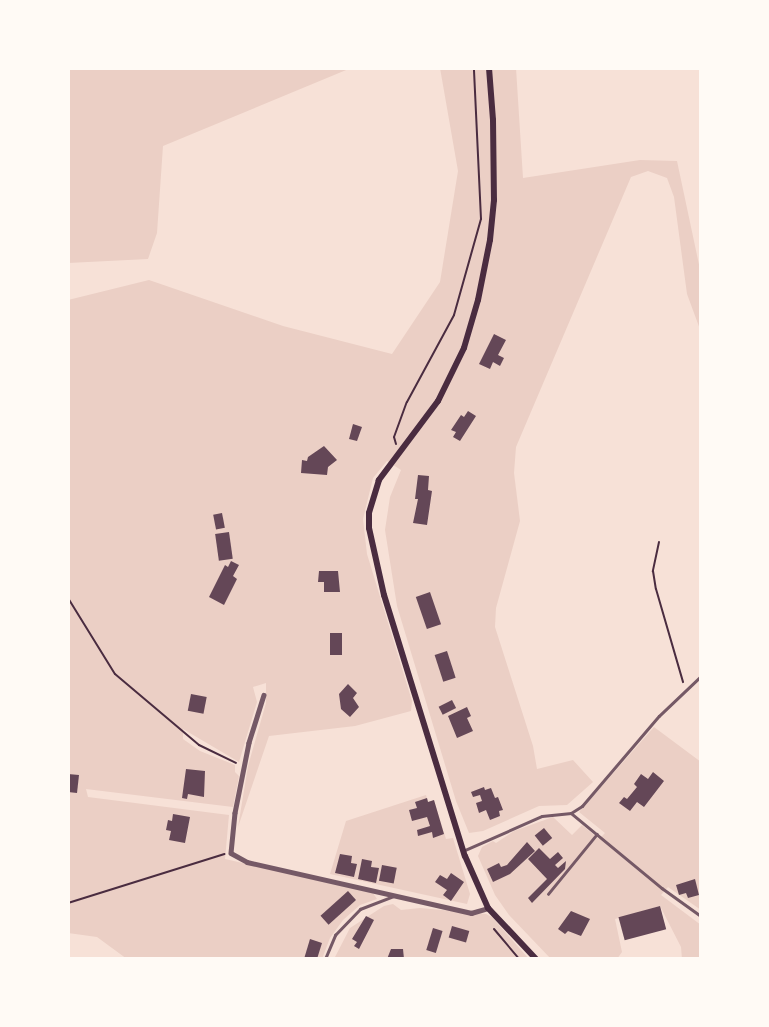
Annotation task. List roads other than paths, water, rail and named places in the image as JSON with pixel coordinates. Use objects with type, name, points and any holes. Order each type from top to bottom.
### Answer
[{"type":"main road","points":[[489,68],[494,200],[491,240],[478,300],[464,348],[438,401],[379,480],[369,513],[369,528],[384,595],[463,851],[488,908],[536,959]]},
{"type":"street","points":[[264,695],[244,767],[231,853],[247,862],[471,913],[488,908]]},
{"type":"lane","points":[[463,851],[542,816],[571,813],[582,806],[640,736],[701,676]]},
{"type":"lane","points":[[571,813],[701,917]]},
{"type":"lane","points":[[548,894],[597,834]]},
{"type":"lane","points":[[325,959],[335,935],[360,909],[396,895]]}]
